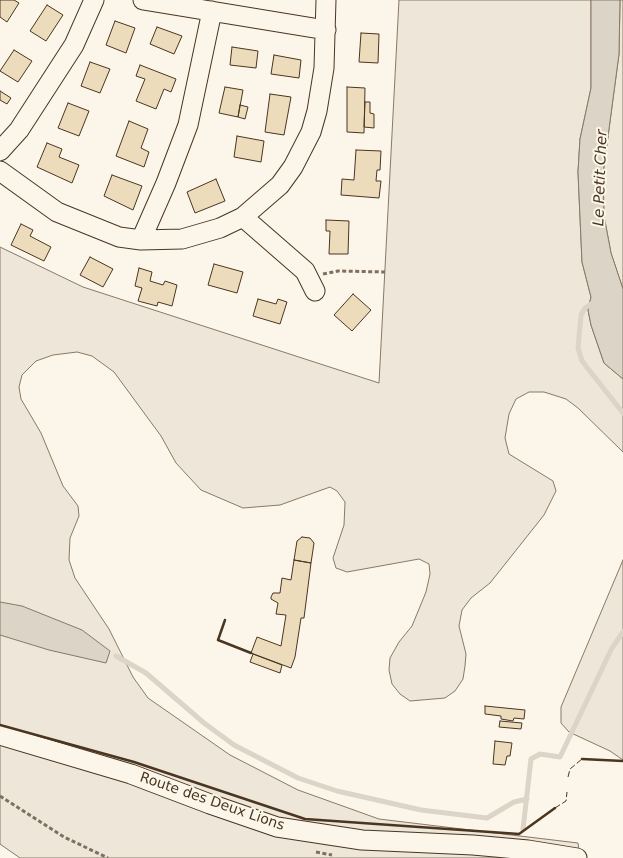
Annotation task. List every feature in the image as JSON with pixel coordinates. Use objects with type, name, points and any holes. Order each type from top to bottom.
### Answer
[{"type":"street","points":[[0,151],[19,130],[74,45],[94,0]]},
{"type":"street","points":[[143,0],[326,30]]},
{"type":"street","points":[[0,171],[57,212],[101,232],[141,240],[191,237],[220,228],[244,217],[280,185],[293,167],[307,140],[317,111],[321,90],[326,30],[326,0]]},
{"type":"street","points":[[141,240],[166,183],[188,125],[212,11]]},
{"type":"street","points":[[244,217],[305,271],[313,286]]},
{"type":"street","name":"Route des Deux Lions","points":[[0,735],[131,774],[277,827],[362,840],[474,845],[528,850],[577,858]]},
{"type":"path","points":[[313,286],[330,272],[385,272]]},
{"type":"path","points":[[0,796],[64,836],[108,858]]},
{"type":"shaded area","points":[[399,0],[591,0],[591,88],[580,139],[578,172],[582,262],[591,297],[588,310],[591,325],[604,363],[623,379],[623,452],[578,408],[566,399],[544,392],[529,392],[516,399],[509,414],[505,438],[509,454],[553,481],[556,491],[544,515],[490,583],[471,598],[462,610],[459,626],[466,654],[465,666],[463,679],[455,691],[445,698],[410,701],[400,694],[392,684],[389,670],[390,658],[399,642],[412,626],[426,592],[430,574],[429,564],[419,559],[347,572],[336,568],[333,558],[344,525],[345,502],[337,491],[330,487],[280,505],[243,508],[201,490],[176,463],[161,436],[114,372],[92,356],[77,352],[53,355],[36,361],[22,375],[19,387],[21,399],[41,433],[63,486],[78,506],[79,516],[70,538],[69,560],[75,578],[109,629],[133,677],[148,698],[230,755],[298,790],[379,819],[578,843],[580,858],[20,858],[0,844],[0,247],[83,287],[379,383]]},
{"type":"shaded area","points":[[620,0],[623,0],[623,289],[611,253],[604,216],[603,174],[619,54]]},
{"type":"shaded area","points":[[623,560],[623,760],[610,751],[569,732],[561,723],[561,707]]},
{"type":"water","name":"Le Petit Cher","points":[[591,0],[620,0],[619,54],[603,174],[604,216],[611,253],[623,289],[623,379],[604,363],[591,325],[588,310],[591,297],[582,262],[578,172],[580,139],[591,88]]},
{"type":"water","points":[[0,602],[22,606],[82,630],[110,651],[106,663],[49,650],[0,635]]},
{"type":"building","points":[[0,0],[14,0],[19,3],[7,22],[0,17]]},
{"type":"building","points":[[47,5],[63,15],[46,41],[30,31]]},
{"type":"building","points":[[115,21],[135,28],[126,53],[106,45]]},
{"type":"building","points":[[157,27],[182,36],[174,54],[150,44]]},
{"type":"building","points":[[361,33],[379,34],[378,63],[359,62]]},
{"type":"building","points":[[232,47],[258,51],[256,68],[230,65]]},
{"type":"building","points":[[14,50],[32,61],[18,82],[0,71]]},
{"type":"building","points":[[274,55],[301,60],[299,78],[271,74]]},
{"type":"building","points":[[90,62],[110,69],[100,93],[81,86]]},
{"type":"building","points":[[140,65],[176,79],[171,92],[164,89],[156,109],[136,101],[145,79],[136,76]]},
{"type":"building","points":[[225,87],[243,90],[238,117],[219,113]]},
{"type":"building","points":[[347,87],[365,88],[364,133],[347,132]]},
{"type":"building","points":[[0,91],[11,98],[7,104],[0,100]]},
{"type":"building","points":[[270,94],[291,97],[284,135],[265,132]]},
{"type":"building","points":[[365,102],[370,102],[370,113],[374,114],[374,128],[364,127]]},
{"type":"building","points":[[68,103],[89,111],[79,136],[58,128]]},
{"type":"building","points":[[240,105],[248,107],[245,119],[238,117]]},
{"type":"building","points":[[129,121],[148,129],[141,148],[149,152],[144,167],[116,156]]},
{"type":"building","points":[[237,136],[264,141],[261,162],[234,157]]},
{"type":"building","points":[[47,143],[62,149],[59,157],[79,165],[72,183],[37,167]]},
{"type":"building","points":[[356,150],[381,151],[380,170],[377,170],[376,181],[381,181],[379,198],[341,195],[342,179],[354,180]]},
{"type":"building","points":[[112,175],[142,186],[133,210],[104,196]]},
{"type":"building","points":[[216,179],[225,201],[195,213],[187,192]]},
{"type":"building","points":[[326,220],[349,221],[348,254],[329,254],[330,231],[326,231]]},
{"type":"building","points":[[21,224],[33,230],[30,236],[51,247],[44,261],[11,245]]},
{"type":"building","points":[[90,257],[113,269],[103,287],[80,275]]},
{"type":"building","points":[[214,264],[243,272],[237,293],[208,285]]},
{"type":"building","points":[[139,268],[152,272],[150,281],[163,285],[165,281],[177,285],[172,306],[158,302],[157,306],[138,301],[142,288],[135,286]]},
{"type":"building","points":[[353,294],[371,310],[352,331],[334,315]]},
{"type":"building","points":[[258,299],[276,304],[278,299],[287,302],[280,324],[253,316]]},
{"type":"building","points":[[302,537],[310,538],[314,543],[311,563],[294,560],[297,541]]},
{"type":"building","points":[[294,560],[311,563],[304,618],[301,618],[295,657],[291,668],[251,653],[257,637],[281,646],[286,615],[276,614],[278,603],[271,599],[271,597],[273,593],[280,593],[282,578],[291,580]]},
{"type":"building","points":[[253,654],[282,665],[280,673],[250,662]]},
{"type":"building","points":[[485,706],[525,710],[524,719],[514,718],[513,721],[501,719],[501,716],[485,714]]},
{"type":"building","points":[[500,721],[522,723],[521,729],[499,727]]},
{"type":"building","points":[[495,741],[512,743],[510,756],[507,756],[505,765],[493,764]]},
{"type":"waterway","points":[[594,302],[585,308],[581,315],[578,348],[582,361],[623,413]]},
{"type":"waterway","points":[[523,829],[531,759],[540,754],[560,757],[612,648],[623,632]]},
{"type":"waterway","points":[[116,656],[146,673],[204,723],[234,745],[298,778],[337,791],[421,810],[487,818],[514,802],[527,799]]},
{"type":"fence","points":[[568,777],[570,769],[582,759]]},
{"type":"fence","points":[[555,808],[566,801],[567,792]]},
{"type":"wall","points":[[225,620],[218,640],[251,653]]},
{"type":"wall","points":[[0,725],[134,762],[305,819],[519,834],[555,808]]},
{"type":"wall","points":[[582,759],[623,761]]}]
